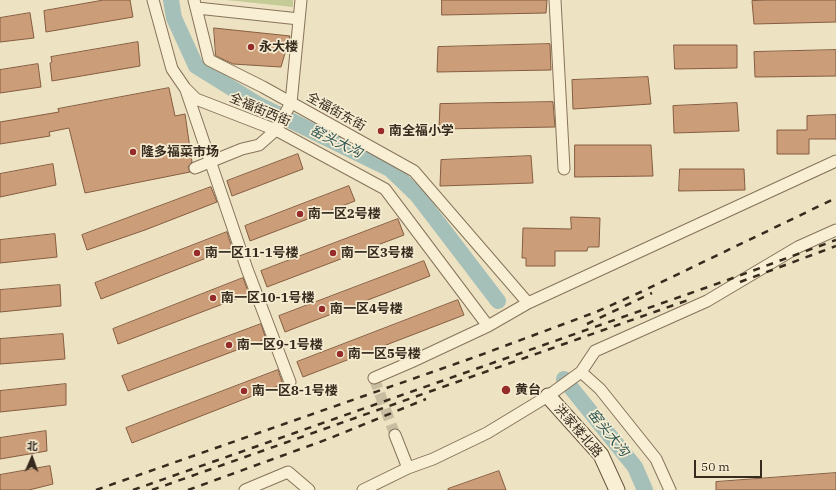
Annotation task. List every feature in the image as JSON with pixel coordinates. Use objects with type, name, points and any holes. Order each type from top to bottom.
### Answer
[{"type":"street","name":"全福街西街","points":[[153,0],[172,69],[185,88],[196,99],[276,130],[385,190],[488,326]]},
{"type":"street","points":[[195,168],[210,161],[259,145],[276,130],[291,103],[301,0]]},
{"type":"street","points":[[555,0],[564,169]]},
{"type":"street","points":[[196,4],[299,20]]},
{"type":"street","name":"全福街东街","points":[[196,4],[209,60],[291,103],[414,172],[528,303]]},
{"type":"street","points":[[185,88],[247,269],[290,382]]},
{"type":"street","points":[[374,378],[488,326],[528,303],[836,161]]},
{"type":"street","points":[[363,490],[487,433],[548,396],[581,372],[595,351],[707,301],[798,247],[836,230]]},
{"type":"street","points":[[581,372],[600,389],[656,460],[670,490]]},
{"type":"street","name":"洪家楼北路","points":[[548,396],[601,455],[617,490]]},
{"type":"street","points":[[395,435],[408,468]]},
{"type":"street","points":[[245,490],[288,472],[309,490]]},
{"type":"green space","points":[[227,0],[293,0],[293,7]]},
{"type":"building","points":[[104,0],[130,0],[133,17],[46,32],[44,11]]},
{"type":"building","points":[[442,0],[547,0],[546,13],[442,15]]},
{"type":"building","points":[[836,0],[836,22],[754,24],[752,1]]},
{"type":"building","points":[[30,13],[34,38],[0,42],[0,18]]},
{"type":"building","name":"永大楼","points":[[214,28],[290,36],[281,67],[233,64],[216,56]]},
{"type":"building","points":[[138,42],[140,66],[52,81],[50,63],[52,62],[51,57]]},
{"type":"building","points":[[550,44],[551,70],[437,72],[438,47]]},
{"type":"building","points":[[674,45],[737,45],[737,68],[675,69]]},
{"type":"building","points":[[836,50],[836,76],[755,77],[754,52]]},
{"type":"building","points":[[38,64],[41,87],[0,93],[0,70]]},
{"type":"building","points":[[648,77],[651,104],[573,109],[572,80]]},
{"type":"building","name":"隆多福菜市场","points":[[169,88],[175,116],[185,114],[192,162],[188,167],[190,172],[85,193],[69,128],[49,132],[50,136],[0,144],[0,122],[59,112],[58,109]]},
{"type":"building","points":[[553,102],[555,127],[439,129],[440,104]]},
{"type":"building","points":[[737,103],[739,131],[674,133],[673,106]]},
{"type":"building","points":[[836,115],[836,139],[809,139],[809,154],[777,154],[777,130],[807,130],[807,116]]},
{"type":"building","points":[[575,145],[651,145],[653,176],[575,177]]},
{"type":"building","points":[[298,154],[303,169],[232,196],[227,181]]},
{"type":"building","points":[[531,156],[533,183],[440,186],[441,160]]},
{"type":"building","points":[[53,164],[56,185],[0,197],[0,174]]},
{"type":"building","points":[[680,169],[744,169],[745,190],[679,191]]},
{"type":"building","name":"南一区2号楼","points":[[349,186],[355,201],[250,241],[245,226]]},
{"type":"building","points":[[211,187],[217,202],[145,230],[87,250],[82,235]]},
{"type":"building","points":[[571,217],[600,218],[599,247],[588,247],[587,251],[555,251],[555,266],[526,266],[526,258],[522,258],[523,228],[571,229]]},
{"type":"building","name":"南一区3号楼","points":[[398,219],[404,235],[267,287],[261,271]]},
{"type":"building","points":[[227,232],[232,248],[101,299],[95,283]]},
{"type":"building","points":[[55,234],[57,257],[0,263],[0,240]]},
{"type":"building","points":[[424,261],[430,276],[285,332],[279,316]]},
{"type":"building","points":[[243,278],[249,294],[118,344],[113,329]]},
{"type":"building","points":[[60,285],[61,306],[0,312],[0,290]]},
{"type":"building","points":[[458,300],[464,315],[303,377],[297,362]]},
{"type":"building","points":[[261,324],[266,339],[128,391],[122,376]]},
{"type":"building","points":[[63,334],[65,359],[0,364],[0,339]]},
{"type":"building","points":[[278,370],[283,384],[132,443],[126,428]]},
{"type":"building","points":[[66,384],[66,405],[0,412],[0,391]]},
{"type":"building","points":[[46,431],[47,451],[0,459],[0,438]]},
{"type":"building","points":[[50,466],[53,484],[29,490],[0,490],[0,475]]},
{"type":"building","points":[[499,471],[506,490],[448,490],[448,489]]},
{"type":"building","points":[[836,473],[836,490],[716,490],[716,482]]},
{"type":"waterway","name":"窑头大沟","points":[[171,0],[174,18],[196,66],[259,105],[390,169],[417,195],[498,301]]},
{"type":"waterway","name":"窑头大沟","points":[[564,379],[635,467],[645,490]]},
{"type":"tunnel","points":[[374,378],[395,435]]},
{"type":"railway","points":[[96,490],[475,357],[596,312],[836,198]]},
{"type":"railway","points":[[133,490],[722,282],[836,240]]},
{"type":"railway","points":[[740,282],[836,246]]},
{"type":"railway","points":[[587,324],[652,293]]},
{"type":"railway","points":[[152,490],[691,299]]},
{"type":"railway","points":[[188,490],[328,439],[426,399]]},
{"type":"place","name":"永大楼","points":[[251,47]]},
{"type":"place","name":"南全福小学","points":[[381,131]]},
{"type":"place","name":"隆多福菜市场","points":[[133,152]]},
{"type":"place","name":"南一区2号楼","points":[[300,214]]},
{"type":"place","name":"南一区11-1号楼","points":[[197,253]]},
{"type":"place","name":"南一区3号楼","points":[[333,253]]},
{"type":"place","name":"南一区10-1号楼","points":[[213,298]]},
{"type":"place","name":"南一区4号楼","points":[[322,309]]},
{"type":"place","name":"南一区9-1号楼","points":[[229,345]]},
{"type":"place","name":"南一区5号楼","points":[[340,354]]},
{"type":"place","name":"黄台","points":[[506,390]]},
{"type":"place","name":"南一区8-1号楼","points":[[244,391]]}]
